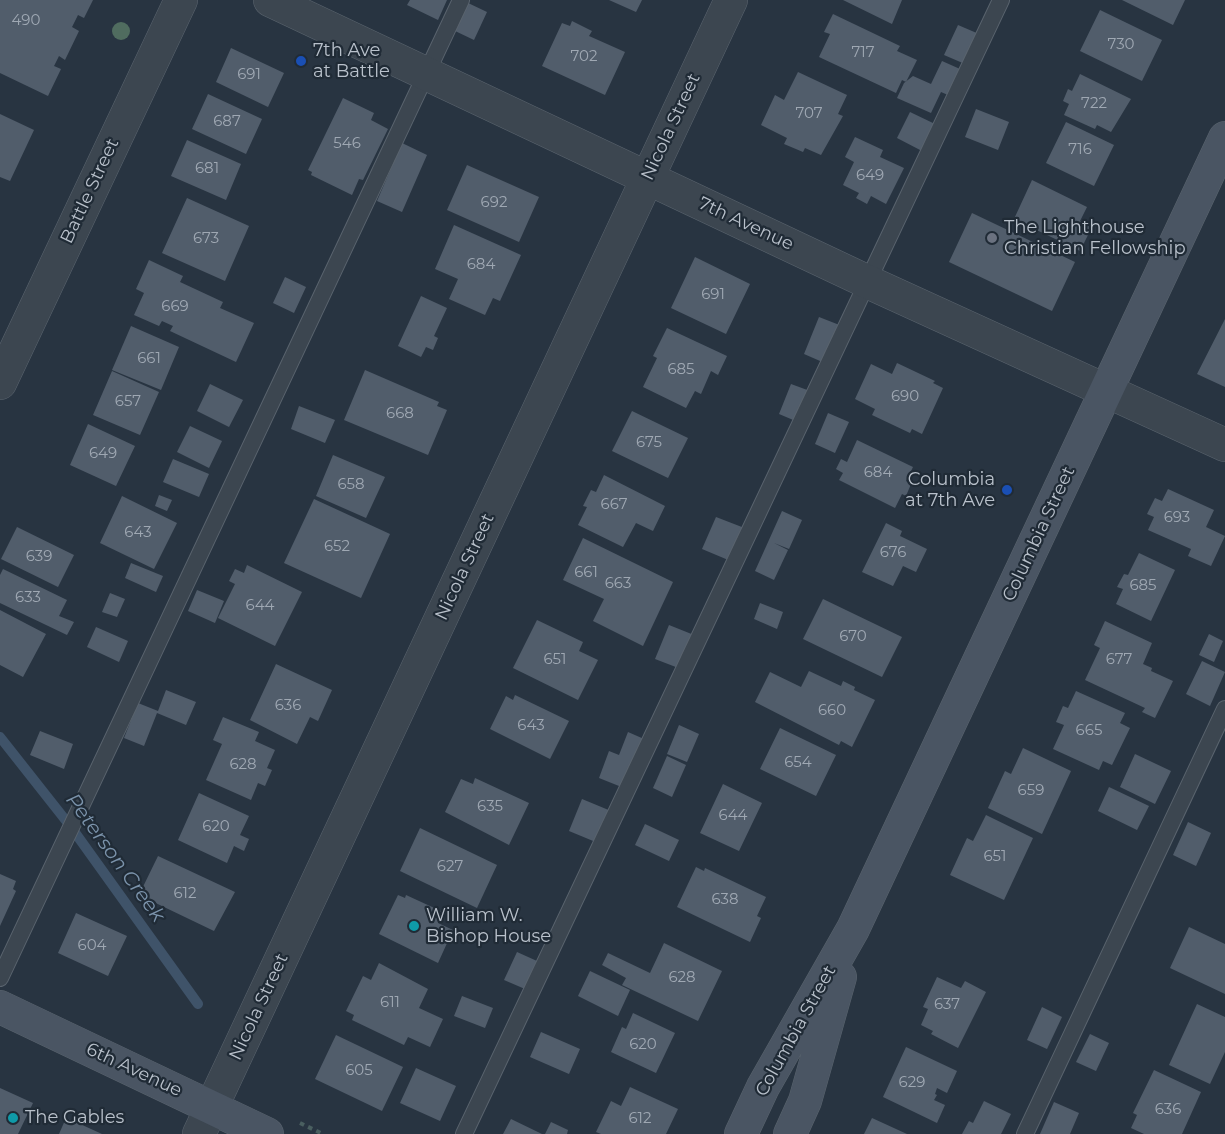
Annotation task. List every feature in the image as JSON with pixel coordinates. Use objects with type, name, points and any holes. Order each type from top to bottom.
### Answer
[{"type":"main road","name":"Columbia Street","points":[[741,1134],[763,1087],[853,929],[1225,138]]},
{"type":"main road","name":"Columbia Street","points":[[790,1134],[805,1101],[853,929]]},
{"type":"main road","name":"6th Avenue","points":[[0,1007],[205,1121],[267,1134]]},
{"type":"street","name":"Battle Street","points":[[0,382],[181,0]]},
{"type":"street","name":"7th Avenue","points":[[270,0],[867,282],[1225,445]]},
{"type":"street","name":"Nicola Street","points":[[205,1121],[731,0]]},
{"type":"lane","points":[[0,978],[461,0]]},
{"type":"lane","points":[[464,1134],[1001,0]]},
{"type":"lane","points":[[1025,1134],[1225,709]]},
{"type":"building","points":[[0,0],[93,0],[84,18],[78,15],[72,27],[79,31],[65,60],[59,56],[54,66],[61,69],[48,96],[0,73]]},
{"type":"building","points":[[410,0],[447,0],[438,20],[407,5]]},
{"type":"building","points":[[609,0],[642,0],[636,12]]},
{"type":"building","points":[[843,0],[902,0],[892,24]]},
{"type":"building","points":[[1122,0],[1185,0],[1173,25]]},
{"type":"building","points":[[466,2],[487,12],[474,40],[453,30]]},
{"type":"building","points":[[1100,10],[1162,40],[1142,81],[1080,51]]},
{"type":"building","points":[[833,14],[900,46],[897,51],[917,60],[906,82],[902,80],[896,93],[819,57],[830,34],[824,32]]},
{"type":"building","points":[[572,21],[592,31],[589,36],[625,52],[605,95],[542,66],[562,23],[570,26]]},
{"type":"building","points":[[958,25],[979,34],[965,64],[944,55]]},
{"type":"building","points":[[231,48],[284,73],[268,107],[216,82]]},
{"type":"building","points":[[942,61],[960,69],[948,95],[941,92],[931,113],[897,98],[904,83],[913,76],[931,84]]},
{"type":"building","points":[[798,72],[847,95],[838,114],[843,116],[821,155],[805,148],[803,152],[784,144],[787,138],[761,125],[775,95],[784,100]]},
{"type":"building","points":[[1080,74],[1131,99],[1111,132],[1097,125],[1095,129],[1064,115],[1069,104],[1063,101],[1068,89],[1072,91]]},
{"type":"building","points":[[208,94],[262,119],[246,154],[192,129]]},
{"type":"building","points":[[343,98],[374,113],[371,120],[388,129],[363,180],[359,179],[352,195],[311,175],[312,172],[308,170]]},
{"type":"building","points":[[976,109],[1009,122],[998,150],[965,137]]},
{"type":"building","points":[[910,112],[935,124],[922,151],[897,138]]},
{"type":"building","points":[[0,114],[34,130],[10,181],[0,177]]},
{"type":"building","points":[[1066,122],[1114,145],[1094,186],[1046,163]]},
{"type":"building","points":[[855,137],[883,150],[880,157],[904,168],[886,204],[871,196],[867,204],[856,198],[859,193],[843,185],[854,162],[845,157]]},
{"type":"building","points":[[187,140],[241,164],[226,200],[171,176]]},
{"type":"building","points":[[402,143],[427,155],[402,212],[377,201]]},
{"type":"building","points":[[467,165],[539,197],[519,242],[447,210]]},
{"type":"building","points":[[1032,180],[1087,207],[1080,221],[1092,227],[1080,251],[1014,219]]},
{"type":"building","points":[[187,198],[249,226],[225,281],[162,253]]},
{"type":"building","name":"The Lighthouse Christian Fellowship","points":[[972,213],[1075,262],[1052,311],[949,262]]},
{"type":"building","points":[[454,225],[521,255],[500,301],[493,298],[485,315],[449,299],[458,279],[435,269]]},
{"type":"building","points":[[695,257],[750,284],[726,334],[671,308]]},
{"type":"building","points":[[149,260],[183,276],[180,282],[223,302],[220,308],[254,323],[236,362],[170,331],[173,326],[162,321],[159,326],[134,315],[144,293],[136,289]]},
{"type":"building","points":[[285,277],[306,287],[294,313],[273,303]]},
{"type":"building","points":[[421,296],[447,308],[434,336],[438,338],[433,350],[426,347],[421,357],[398,346]]},
{"type":"building","points":[[819,317],[842,326],[827,364],[804,354]]},
{"type":"building","points":[[1225,319],[1225,387],[1197,374]]},
{"type":"building","points":[[131,326],[179,347],[161,390],[112,370]]},
{"type":"building","points":[[667,328],[727,356],[718,375],[711,371],[701,394],[695,391],[686,408],[643,387],[657,358],[653,356]]},
{"type":"building","points":[[897,363],[935,381],[933,383],[943,388],[922,434],[912,429],[910,433],[872,415],[875,409],[855,399],[871,364],[892,374]]},
{"type":"building","points":[[365,370],[439,402],[437,406],[447,410],[428,455],[344,420]]},
{"type":"building","points":[[112,371],[159,392],[140,435],[93,415]]},
{"type":"building","points":[[210,384],[243,400],[229,427],[197,411]]},
{"type":"building","points":[[791,384],[810,391],[798,422],[779,414]]},
{"type":"building","points":[[299,406],[335,420],[325,443],[291,429]]},
{"type":"building","points":[[632,411],[688,438],[668,478],[612,451]]},
{"type":"building","points":[[828,413],[849,422],[835,453],[815,444]]},
{"type":"building","points":[[88,424],[135,446],[116,486],[70,465]]},
{"type":"building","points":[[190,426],[222,441],[209,468],[177,452]]},
{"type":"building","points":[[857,440],[913,467],[906,481],[911,484],[906,496],[902,494],[895,508],[839,480],[843,473],[836,469],[841,459],[847,462]]},
{"type":"building","points":[[333,455],[385,477],[366,518],[316,496]]},
{"type":"building","points":[[173,459],[209,474],[199,497],[163,482]]},
{"type":"building","points":[[604,475],[665,506],[653,531],[636,523],[623,547],[578,525],[587,507],[583,506],[591,490],[596,492]]},
{"type":"building","points":[[1168,489],[1214,510],[1206,527],[1225,536],[1211,566],[1188,556],[1191,549],[1148,530],[1154,517],[1147,514],[1155,498],[1162,501]]},
{"type":"building","points":[[159,495],[172,500],[167,511],[155,506]]},
{"type":"building","points":[[122,496],[177,523],[154,569],[100,543]]},
{"type":"building","points":[[314,499],[390,534],[361,598],[284,563]]},
{"type":"building","points":[[782,511],[802,520],[789,549],[774,543],[788,550],[774,580],[755,571]]},
{"type":"building","points":[[716,517],[747,529],[733,562],[702,549]]},
{"type":"building","points":[[886,523],[902,531],[900,536],[927,549],[916,572],[903,566],[893,586],[862,572]]},
{"type":"building","points":[[17,527],[74,555],[58,587],[1,559]]},
{"type":"building","points":[[583,538],[673,582],[643,646],[593,621],[604,599],[563,580]]},
{"type":"building","points":[[1139,553],[1175,570],[1151,621],[1116,604],[1123,589],[1117,587],[1124,574],[1128,575]]},
{"type":"building","points":[[131,563],[163,576],[156,592],[125,578]]},
{"type":"building","points":[[247,565],[302,592],[275,646],[218,618],[235,584],[229,581],[235,569],[244,573]]},
{"type":"building","points":[[3,569],[67,600],[59,616],[74,622],[67,635],[0,603],[0,575]]},
{"type":"building","points":[[197,590],[224,601],[215,623],[188,611]]},
{"type":"building","points":[[110,593],[125,599],[117,617],[102,612]]},
{"type":"building","points":[[823,599],[902,637],[882,677],[803,639]]},
{"type":"building","points":[[760,603],[783,612],[777,629],[754,619]]},
{"type":"building","points":[[0,610],[46,634],[23,677],[0,665]]},
{"type":"building","points":[[537,620],[583,642],[579,651],[598,660],[578,700],[513,668]]},
{"type":"building","points":[[1105,621],[1152,643],[1143,664],[1152,668],[1151,671],[1173,681],[1155,718],[1142,712],[1145,708],[1085,680],[1100,648],[1094,645]]},
{"type":"building","points":[[669,625],[694,635],[681,669],[655,659]]},
{"type":"building","points":[[96,627],[128,641],[119,662],[87,647]]},
{"type":"building","points":[[1209,634],[1223,641],[1214,662],[1199,655]]},
{"type":"building","points":[[1202,661],[1225,672],[1210,706],[1186,694]]},
{"type":"building","points":[[276,664],[332,690],[318,721],[310,717],[297,744],[250,720]]},
{"type":"building","points":[[809,671],[841,686],[843,681],[855,687],[854,690],[875,700],[852,747],[841,741],[839,745],[755,702],[770,672],[801,687]]},
{"type":"building","points":[[166,690],[196,702],[186,725],[157,713],[144,746],[124,738],[138,703],[158,711]]},
{"type":"building","points":[[1076,691],[1125,713],[1120,723],[1130,728],[1112,765],[1103,761],[1099,770],[1053,749],[1064,725],[1056,722],[1063,706],[1068,708]]},
{"type":"building","points":[[515,695],[569,721],[550,759],[490,729],[506,696],[513,700]]},
{"type":"building","points":[[223,717],[259,732],[255,741],[275,750],[267,768],[272,770],[265,786],[258,783],[251,800],[206,780],[222,744],[213,740]]},
{"type":"building","points":[[679,725],[699,734],[687,762],[667,754]]},
{"type":"building","points":[[780,728],[836,755],[816,796],[760,769]]},
{"type":"building","points":[[40,731],[73,744],[64,769],[30,755]]},
{"type":"building","points":[[628,732],[644,739],[624,788],[599,778],[609,751],[619,755]]},
{"type":"building","points":[[1023,748],[1071,771],[1042,834],[988,808],[1005,771],[1011,774]]},
{"type":"building","points":[[1135,754],[1171,771],[1155,804],[1120,787]]},
{"type":"building","points":[[667,756],[686,765],[672,797],[653,788]]},
{"type":"building","points":[[475,778],[529,803],[509,845],[445,812],[461,779],[473,784]]},
{"type":"building","points":[[723,784],[762,803],[739,851],[700,833]]},
{"type":"building","points":[[1109,787],[1149,806],[1137,830],[1098,811]]},
{"type":"building","points":[[199,793],[249,816],[240,835],[249,839],[244,851],[234,846],[227,863],[178,840]]},
{"type":"building","points":[[582,799],[611,811],[598,843],[569,831]]},
{"type":"building","points":[[986,815],[1033,838],[1004,900],[950,875],[967,838],[973,841]]},
{"type":"building","points":[[1188,822],[1211,833],[1196,866],[1173,855]]},
{"type":"building","points":[[645,824],[679,840],[669,861],[635,845]]},
{"type":"building","points":[[420,828],[497,865],[477,908],[400,871]]},
{"type":"building","points":[[158,856],[235,892],[214,931],[139,895]]},
{"type":"building","points":[[696,867],[704,871],[705,868],[766,897],[757,916],[761,918],[750,942],[677,907]]},
{"type":"building","points":[[0,874],[16,881],[13,889],[16,891],[0,926]]},
{"type":"building","name":"William W. Bishop House","points":[[398,895],[405,898],[406,895],[443,912],[438,923],[453,930],[438,963],[379,934]]},
{"type":"building","points":[[76,913],[127,936],[108,976],[58,953]]},
{"type":"building","points":[[1189,927],[1225,944],[1225,994],[1170,968]]},
{"type":"building","points":[[664,943],[722,971],[698,1021],[622,985],[626,978],[602,965],[608,953],[650,973]]},
{"type":"building","points":[[517,952],[537,961],[525,989],[504,980]]},
{"type":"building","points":[[379,963],[428,989],[419,1008],[443,1019],[430,1047],[408,1037],[404,1045],[352,1020],[354,1015],[346,1011],[363,976],[371,980]]},
{"type":"building","points":[[590,971],[630,990],[618,1016],[578,996]]},
{"type":"building","points":[[937,977],[961,988],[965,981],[986,992],[958,1048],[931,1034],[933,1031],[921,1025],[928,1009],[923,1007]]},
{"type":"building","points":[[462,996],[493,1008],[485,1028],[454,1016]]},
{"type":"building","points":[[1197,1004],[1225,1017],[1225,1052],[1210,1084],[1169,1065]]},
{"type":"building","points":[[1042,1007],[1062,1017],[1047,1049],[1027,1040]]},
{"type":"building","points":[[633,1013],[675,1033],[656,1073],[611,1052],[622,1027],[626,1029]]},
{"type":"building","points":[[541,1032],[580,1049],[569,1074],[530,1057]]},
{"type":"building","points":[[1090,1034],[1109,1043],[1096,1071],[1076,1062]]},
{"type":"building","points":[[336,1035],[403,1067],[382,1111],[315,1079]]},
{"type":"building","points":[[906,1047],[957,1071],[947,1093],[937,1088],[934,1100],[945,1105],[937,1123],[883,1097]]},
{"type":"building","points":[[416,1068],[456,1086],[440,1121],[400,1103]]},
{"type":"building","points":[[1154,1070],[1201,1092],[1182,1134],[1144,1134],[1131,1128],[1137,1115],[1133,1113]]},
{"type":"building","points":[[630,1087],[678,1109],[666,1134],[601,1134],[596,1132],[611,1101],[621,1106]]},
{"type":"building","name":"The Gables","points":[[0,1088],[33,1103],[18,1134],[0,1134]]},
{"type":"building","points":[[984,1101],[1011,1114],[1001,1134],[962,1134],[969,1121],[973,1123]]},
{"type":"building","points":[[1054,1102],[1079,1113],[1070,1134],[1040,1134]]},
{"type":"building","name":"The Gables","points":[[66,1118],[69,1119],[102,1134],[59,1134]]},
{"type":"building","points":[[872,1118],[907,1134],[864,1134]]},
{"type":"building","points":[[511,1119],[542,1134],[503,1134]]},
{"type":"building","points":[[551,1122],[568,1130],[567,1134],[545,1134]]},
{"type":"waterway","name":"Peterson Creek","points":[[0,737],[71,827],[198,1004]]},
{"type":"place","name":"7th Ave at Battle","points":[[301,61]]},
{"type":"place","name":"The Lighthouse Christian Fellowship","points":[[992,238]]},
{"type":"place","name":"Columbia at 7th Ave","points":[[1007,490]]},
{"type":"place","name":"William W. Bishop House","points":[[414,926]]},
{"type":"place","name":"The Gables","points":[[13,1118]]}]
